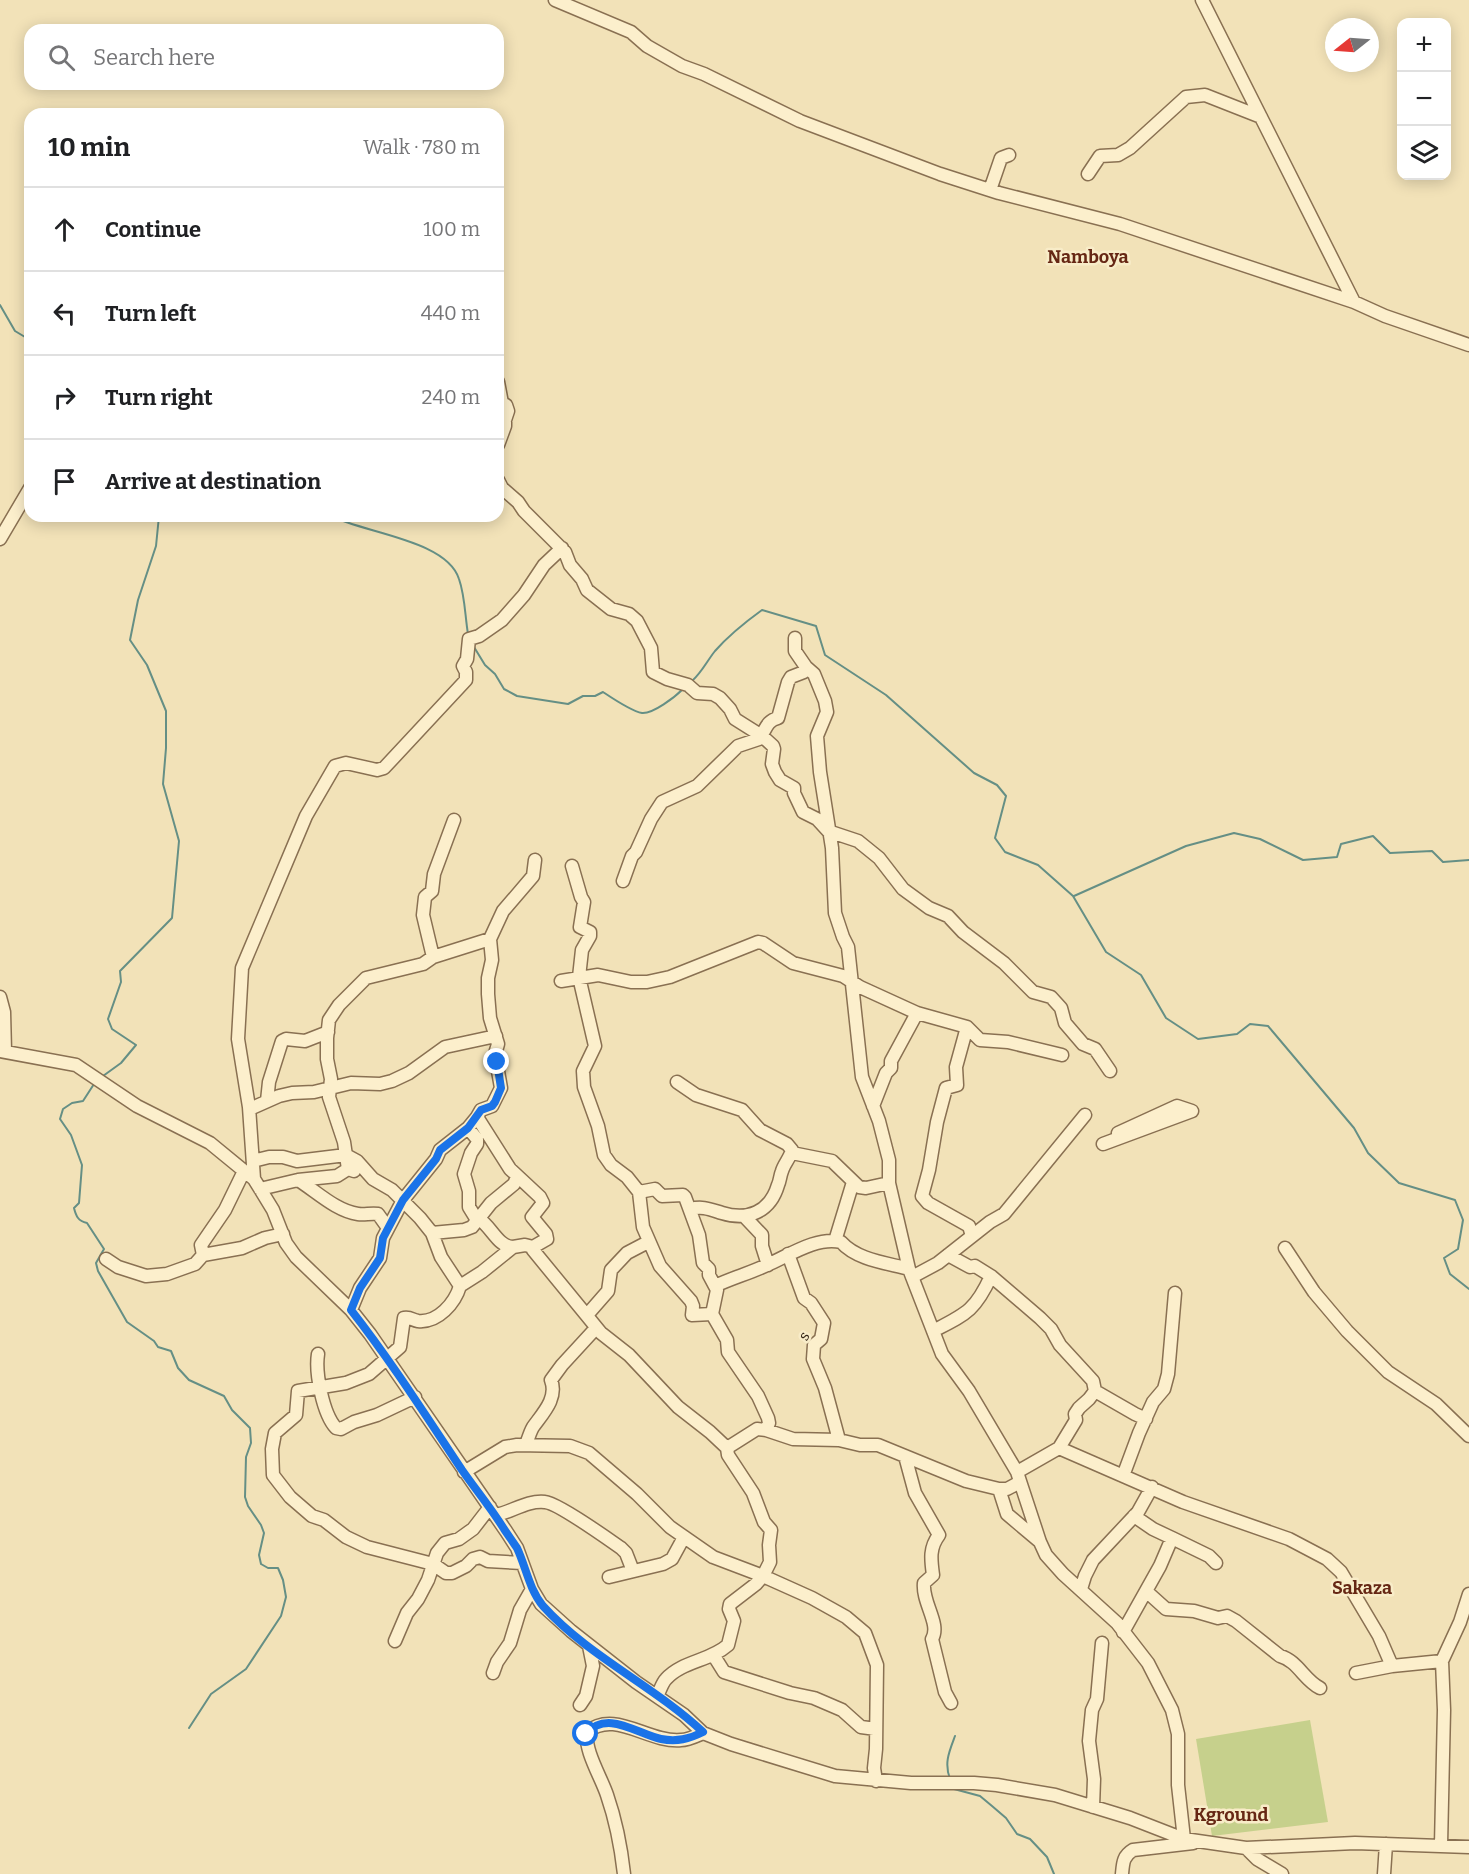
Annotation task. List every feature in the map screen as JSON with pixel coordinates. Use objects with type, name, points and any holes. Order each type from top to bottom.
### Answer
[{"type":"street","points":[[555,0],[631,32],[647,46],[682,66],[704,74],[800,121],[940,174],[990,190],[1120,224],[1354,302],[1385,316],[1469,345]]},
{"type":"street","points":[[1202,0],[1354,302]]},
{"type":"street","points":[[1088,174],[1100,156],[1118,155],[1130,148],[1186,97],[1204,95],[1261,117]]},
{"type":"street","points":[[990,190],[1001,158],[1009,155]]},
{"type":"street","points":[[504,404],[508,411],[504,425]]},
{"type":"street","points":[[504,490],[562,548],[570,565],[582,579],[587,590],[611,609],[629,614],[637,621],[651,648],[653,672],[688,685],[697,693],[713,694],[726,704],[735,719],[762,736],[774,749],[771,764],[780,780],[794,788],[803,812],[817,819],[828,831],[858,841],[879,858],[903,889],[929,908],[948,916],[963,932],[1013,970],[1033,992],[1051,997],[1061,1008],[1065,1023],[1083,1044],[1095,1049],[1110,1071]]},
{"type":"street","points":[[0,539],[24,498]]},
{"type":"street","points":[[257,1184],[249,1107],[238,1039],[242,968],[306,816],[335,766],[346,763],[377,770],[384,768],[466,680],[463,666],[469,639],[479,636],[502,620],[524,595],[544,565],[562,548]]},
{"type":"street","points":[[795,638],[795,651],[814,674],[827,712],[817,736],[832,848],[835,913],[848,947],[862,1077],[879,1121],[889,1160],[889,1183],[910,1273],[942,1353],[969,1391],[1018,1477],[1040,1542],[1053,1564],[1109,1615],[1148,1663],[1177,1723],[1178,1785],[1184,1839]]},
{"type":"street","points":[[623,881],[651,819],[662,802],[697,786],[738,746],[759,739],[771,720],[778,718],[791,677],[804,672],[806,667]]},
{"type":"street","points":[[433,957],[423,915],[424,897],[432,891],[434,874],[454,820]]},
{"type":"street","points":[[351,1310],[360,1288],[380,1258],[383,1238],[403,1200],[436,1159],[440,1150],[468,1128],[481,1110],[492,1106],[500,1091],[495,1054],[498,1044],[490,1018],[488,994],[488,978],[492,960],[490,939],[503,910],[532,876],[535,860]]},
{"type":"street","points":[[572,866],[584,902],[580,927],[590,932],[582,950],[579,977],[595,1046],[583,1071],[584,1087],[598,1126],[604,1155],[639,1192],[643,1227],[648,1242],[660,1266],[691,1302],[692,1315],[712,1314]]},
{"type":"street","points":[[348,1168],[328,1090],[331,1079],[327,1059],[329,1020],[339,1005],[366,978],[423,964],[433,957],[490,939]]},
{"type":"street","points":[[561,981],[598,975],[631,982],[647,982],[670,976],[758,942],[793,963],[843,976],[917,1013],[967,1027],[980,1040],[1008,1042],[1062,1055]]},
{"type":"street","points":[[0,997],[4,1012],[2,1051],[76,1065],[137,1106],[210,1143],[257,1184],[273,1210],[296,1257],[351,1310],[415,1397],[464,1472],[493,1511],[517,1548],[532,1589],[541,1604],[589,1646],[684,1715],[703,1732],[731,1744],[835,1776],[876,1781],[997,1785],[1055,1795],[1094,1806],[1184,1839],[1200,1842],[1246,1848],[1386,1844],[1469,1847]]},
{"type":"street","points":[[873,1106],[886,1073],[891,1068],[891,1061],[917,1013]]},
{"type":"street","points":[[967,1027],[956,1066],[957,1085],[946,1088],[922,1196],[928,1203],[969,1226],[972,1236]]},
{"type":"street","points":[[267,1101],[268,1082],[282,1041],[286,1039],[305,1041],[328,1032]]},
{"type":"street","points":[[249,1107],[252,1108],[292,1093],[328,1090],[351,1083],[392,1081],[409,1073],[445,1047],[496,1036]]},
{"type":"street","points":[[677,1082],[696,1095],[742,1110],[760,1130],[791,1147],[792,1153],[782,1170],[778,1187],[767,1207],[744,1216],[723,1214],[702,1206],[690,1209]]},
{"type":"street","points":[[1103,1144],[1192,1112],[1178,1106],[1118,1133]]},
{"type":"street","points":[[715,1286],[768,1265],[788,1254],[828,1241],[841,1242],[860,1256],[910,1273],[938,1263],[1004,1214],[1085,1115]]},
{"type":"street","points":[[468,1128],[477,1139],[477,1144],[471,1153],[464,1174],[469,1191],[469,1207],[478,1220],[487,1224],[503,1245],[533,1247],[547,1239],[546,1234],[532,1217],[543,1203],[540,1197],[517,1177],[477,1117]]},
{"type":"street","points":[[792,1153],[832,1161],[859,1187],[866,1188],[889,1183]]},
{"type":"street","points":[[253,1161],[269,1157],[283,1157],[297,1161],[346,1155],[367,1171],[373,1179],[392,1190],[420,1218],[432,1233],[441,1257],[460,1286]]},
{"type":"street","points":[[257,1184],[337,1176],[348,1168]]},
{"type":"street","points":[[348,1168],[362,1174],[367,1171]]},
{"type":"street","points":[[202,1255],[201,1245],[225,1210],[244,1171]]},
{"type":"street","points":[[432,1233],[472,1227],[490,1203],[514,1184],[517,1177]]},
{"type":"street","points":[[298,1180],[336,1207],[359,1214],[378,1214],[388,1228]]},
{"type":"street","points":[[835,1241],[853,1182]]},
{"type":"street","points":[[639,1192],[655,1189],[662,1196],[683,1195],[701,1244],[703,1263],[709,1269],[709,1275],[717,1290],[712,1314],[727,1340],[728,1352],[758,1395],[768,1418],[769,1423],[766,1430]]},
{"type":"street","points":[[744,1216],[762,1234],[762,1246],[768,1265]]},
{"type":"street","points":[[106,1259],[118,1267],[146,1276],[167,1274],[195,1264],[202,1255],[242,1248],[265,1238],[283,1234]]},
{"type":"street","points":[[587,1315],[608,1291],[611,1270],[627,1253],[648,1242]]},
{"type":"street","points":[[513,1247],[460,1286],[458,1295],[440,1316],[421,1322],[408,1317],[404,1318],[400,1347],[369,1374],[346,1383],[298,1391],[296,1415],[275,1433],[272,1449],[273,1475],[304,1510],[324,1520],[346,1537],[367,1547],[433,1564],[446,1573],[452,1573],[480,1557],[488,1561],[522,1563]]},
{"type":"street","points":[[533,1247],[532,1250],[545,1267],[596,1328],[629,1355],[678,1407],[727,1448],[728,1455],[753,1493],[764,1522],[771,1530],[770,1562],[764,1576],[730,1604],[729,1609],[734,1621],[728,1646],[714,1656],[696,1660],[676,1671],[665,1679],[657,1696]]},
{"type":"street","points":[[1285,1248],[1314,1292],[1371,1356],[1394,1377],[1436,1404],[1469,1436]]},
{"type":"street","name":"s","points":[[788,1254],[804,1298],[811,1303],[824,1323],[821,1339],[812,1350],[813,1359],[825,1388],[839,1440]]},
{"type":"street","points":[[727,1448],[757,1430],[766,1430],[793,1439],[839,1440],[860,1445],[878,1445],[966,1481],[999,1490],[1007,1489],[1018,1477],[1059,1448],[1076,1420],[1075,1414],[1095,1391],[1094,1381],[1059,1345],[1050,1329],[991,1276],[975,1266],[970,1267],[948,1255]]},
{"type":"street","points":[[933,1331],[973,1309],[991,1276]]},
{"type":"street","points":[[1123,1476],[1153,1402],[1164,1389],[1168,1374],[1176,1293]]},
{"type":"street","points":[[526,1445],[532,1428],[542,1417],[553,1393],[551,1380],[596,1328]]},
{"type":"street","points":[[318,1354],[316,1364],[326,1410],[336,1428],[341,1429],[354,1422],[377,1415],[415,1397]]},
{"type":"street","points":[[1095,1391],[1146,1419]]},
{"type":"street","points":[[464,1472],[506,1447],[570,1446],[589,1453],[637,1494],[670,1527],[713,1557],[764,1576],[846,1617],[865,1633],[877,1665],[874,1768],[876,1781]]},
{"type":"street","points":[[1059,1448],[1183,1502],[1289,1539],[1328,1559],[1341,1572],[1379,1636],[1392,1666]]},
{"type":"street","points":[[905,1456],[915,1493],[939,1536],[933,1542],[930,1555],[933,1575],[924,1583],[923,1593],[934,1624],[936,1633],[932,1639],[945,1692],[951,1703]]},
{"type":"street","points":[[1081,1589],[1093,1560],[1134,1516],[1152,1487]]},
{"type":"street","points":[[999,1490],[1006,1514],[1040,1542]]},
{"type":"street","points":[[395,1641],[407,1613],[428,1580],[437,1553],[445,1543],[459,1539],[493,1511],[546,1502],[581,1521],[621,1548],[626,1552],[633,1571]]},
{"type":"street","points":[[1134,1516],[1153,1529],[1209,1556],[1216,1563]]},
{"type":"street","points":[[609,1577],[663,1564],[672,1559],[684,1537]]},
{"type":"street","points":[[1123,1632],[1160,1566],[1172,1538]]},
{"type":"street","points":[[493,1673],[497,1662],[510,1643],[520,1610],[532,1589]]},
{"type":"street","points":[[1146,1591],[1166,1609],[1194,1611],[1218,1618],[1227,1616],[1236,1621],[1280,1656],[1288,1659],[1308,1680],[1320,1688]]},
{"type":"street","points":[[1441,1845],[1444,1710],[1442,1661],[1460,1622],[1469,1594]]},
{"type":"street","points":[[1094,1806],[1094,1779],[1089,1741],[1092,1710],[1097,1699],[1102,1643]]},
{"type":"street","points":[[580,1705],[585,1696],[593,1666],[589,1646]]},
{"type":"street","points":[[714,1656],[724,1672],[790,1693],[814,1698],[842,1710],[861,1726],[876,1729]]},
{"type":"street","points":[[1356,1673],[1392,1666],[1442,1661]]},
{"type":"street","points":[[624,1874],[614,1821],[588,1746],[587,1732],[598,1725],[616,1723],[661,1739],[680,1741],[703,1732]]},
{"type":"street","points":[[1122,1874],[1123,1860],[1127,1853],[1133,1850],[1200,1842]]},
{"type":"street","points":[[1384,1874],[1386,1844]]},
{"type":"street","points":[[1246,1848],[1257,1859],[1282,1874]]},
{"type":"green space","points":[[1310,1720],[1328,1822],[1212,1836],[1196,1739]]},
{"type":"waterway","points":[[0,305],[15,331],[24,336]]},
{"type":"waterway","points":[[103,1076],[121,1063],[136,1045],[112,1029],[108,1019],[121,982],[120,971],[172,918],[179,841],[163,784],[166,711],[147,665],[130,640],[138,600],[156,546],[158,522]]},
{"type":"waterway","points":[[345,522],[403,539],[439,555],[451,566],[459,579],[468,634]]},
{"type":"waterway","points":[[692,681],[715,651],[743,624],[762,610],[816,626],[825,655],[886,695],[974,773],[997,785],[1006,796],[995,838],[1005,852],[1038,865],[1073,896],[1106,952],[1141,975],[1166,1018],[1198,1039],[1237,1034],[1250,1024],[1268,1026],[1354,1128],[1368,1153],[1399,1183],[1455,1200],[1463,1220],[1458,1249],[1444,1258],[1450,1274],[1469,1289]]},
{"type":"waterway","points":[[474,647],[504,689],[517,696],[568,704],[583,696],[595,696],[603,692],[627,707],[647,713],[658,708],[683,689]]},
{"type":"waterway","points":[[1074,896],[1186,846],[1234,833],[1260,839],[1303,860],[1337,857],[1341,844],[1373,836],[1390,853],[1432,851],[1443,862],[1469,860]]},
{"type":"waterway","points":[[94,1084],[83,1101],[72,1103],[63,1109],[60,1119],[71,1135],[82,1165],[79,1203],[74,1208],[79,1219],[87,1223],[104,1249],[96,1263],[98,1271],[127,1322],[154,1341],[158,1347],[171,1351],[178,1368],[189,1380],[224,1396],[232,1410],[250,1428],[251,1443],[246,1457],[245,1497],[264,1533],[259,1555],[261,1564],[268,1568],[278,1568],[286,1597],[281,1616],[246,1669],[211,1694],[189,1728]]},
{"type":"waterway","points":[[950,1779],[947,1763],[955,1736]]},
{"type":"waterway","points":[[953,1787],[980,1796],[1006,1818],[1017,1834],[1030,1839],[1047,1857],[1054,1874]]},
{"type":"district","name":"Namboya","points":[[1088,257]]},
{"type":"district","name":"Sakaza","points":[[1362,1588]]},
{"type":"district","name":"Kground","points":[[1231,1815]]},
{"type":"route","points":[[497,1062],[501,1088],[495,1102],[492,1106],[481,1110],[468,1128],[440,1150],[436,1159],[403,1200],[383,1238],[380,1258],[360,1288],[351,1310],[415,1397],[517,1548],[532,1589],[541,1604],[603,1657],[684,1715],[703,1732],[680,1741],[661,1739],[616,1723],[607,1723],[598,1725],[586,1734]]}]
